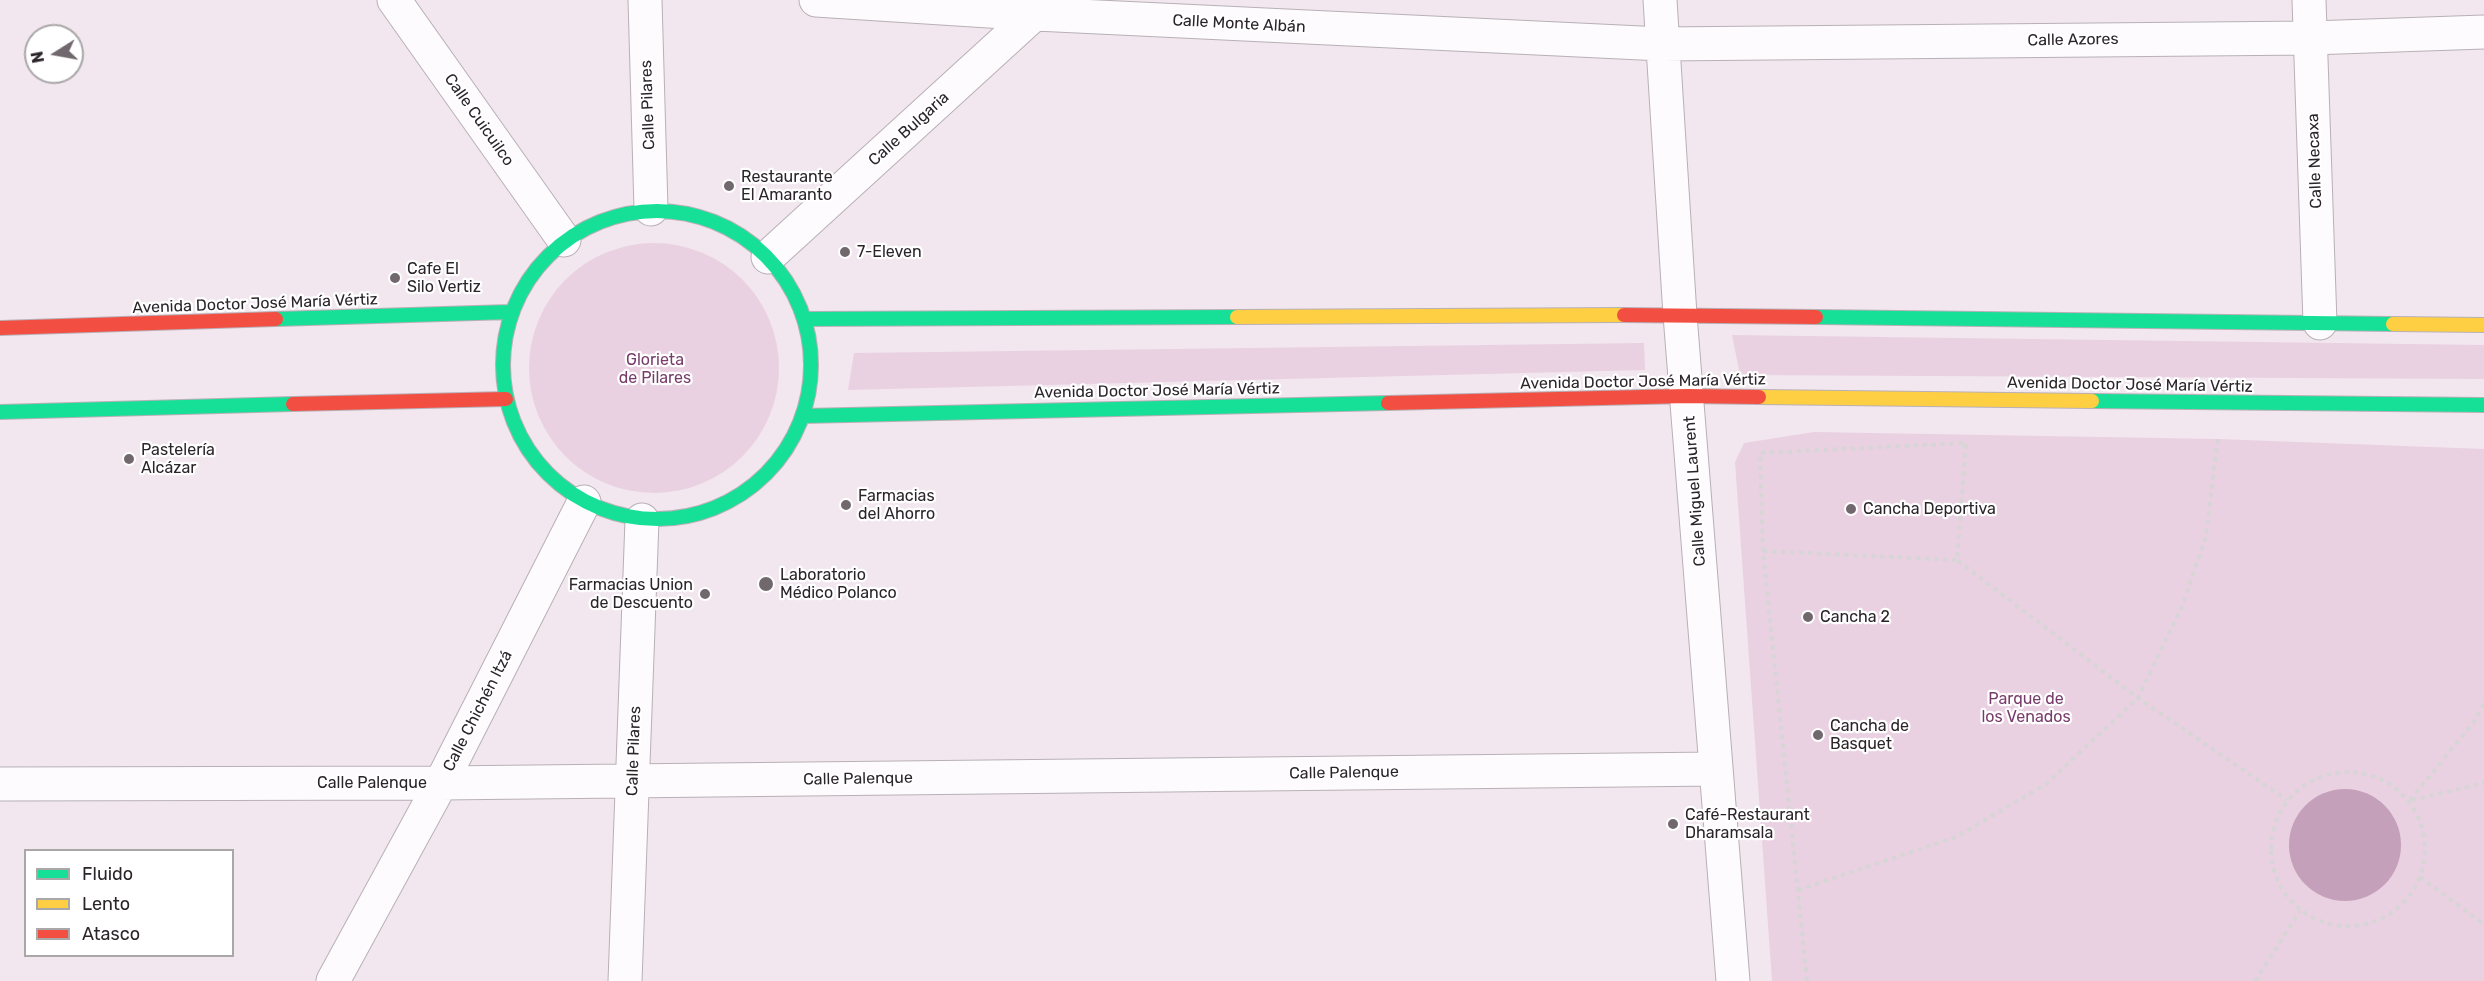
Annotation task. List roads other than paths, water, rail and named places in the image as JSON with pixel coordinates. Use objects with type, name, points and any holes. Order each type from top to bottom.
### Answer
[{"type":"main road","points":[[651,209],[694,214],[734,230],[768,257],[790,286],[804,319],[810,351],[811,384],[803,416],[785,452],[757,483],[723,506],[684,518],[642,520],[612,514],[584,502],[549,476],[522,441],[506,399],[502,370],[504,341],[510,312],[541,260],[564,240],[605,218],[651,209]]},
{"type":"main road","name":"Avenida Doctor José María Vértiz","points":[[0,328],[510,312]]},
{"type":"main road","points":[[804,319],[1680,315],[2484,325]]},
{"type":"main road","name":"Avenida Doctor José María Vértiz","points":[[803,416],[1687,396],[2484,405]]},
{"type":"main road","points":[[0,412],[506,399]]},
{"type":"street","name":"Calle Cuicuilco","points":[[394,0],[564,240]]},
{"type":"street","name":"Calle Pilares","points":[[645,0],[651,209]]},
{"type":"street","name":"Calle Monte Albán","points":[[816,0],[1043,7],[1662,44]]},
{"type":"street","name":"Calle Miguel Laurent","points":[[1660,0],[1680,315],[1733,981]]},
{"type":"street","name":"Calle Necaxa","points":[[2309,0],[2320,323]]},
{"type":"street","name":"Calle Bulgaria","points":[[768,257],[1043,7]]},
{"type":"street","name":"Calle Azores","points":[[1662,44],[2311,38],[2484,32]]},
{"type":"street","name":"Calle Chichén Itzá","points":[[333,981],[441,783],[584,502]]},
{"type":"street","name":"Calle Pilares","points":[[625,981],[642,520]]},
{"type":"street","name":"Calle Palenque","points":[[0,784],[441,783],[1716,770]]},
{"type":"place","name":"Restaurante El Amaranto","points":[[729,186]]},
{"type":"place","name":"7-Eleven","points":[[845,252]]},
{"type":"place","name":"Cafe El Silo Vertiz","points":[[395,278]]},
{"type":"place","name":"Pastelería Alcázar","points":[[129,459]]},
{"type":"place","name":"Farmacias del Ahorro","points":[[846,505]]},
{"type":"place","name":"Cancha Deportiva","points":[[1851,509]]},
{"type":"place","name":"Laboratorio Médico Polanco","points":[[766,584]]},
{"type":"place","name":"Farmacias Union de Descuento","points":[[705,594]]},
{"type":"place","name":"Cancha 2","points":[[1808,617]]},
{"type":"place","name":"Cancha de Basquet","points":[[1818,735]]},
{"type":"place","name":"Café-Restaurant Dharamsala","points":[[1673,824]]},
{"type":"park label","name":"Glorieta de Pilares","points":[[655,369]]},
{"type":"park label","name":"Parque de los Venados","points":[[2026,708]]}]
